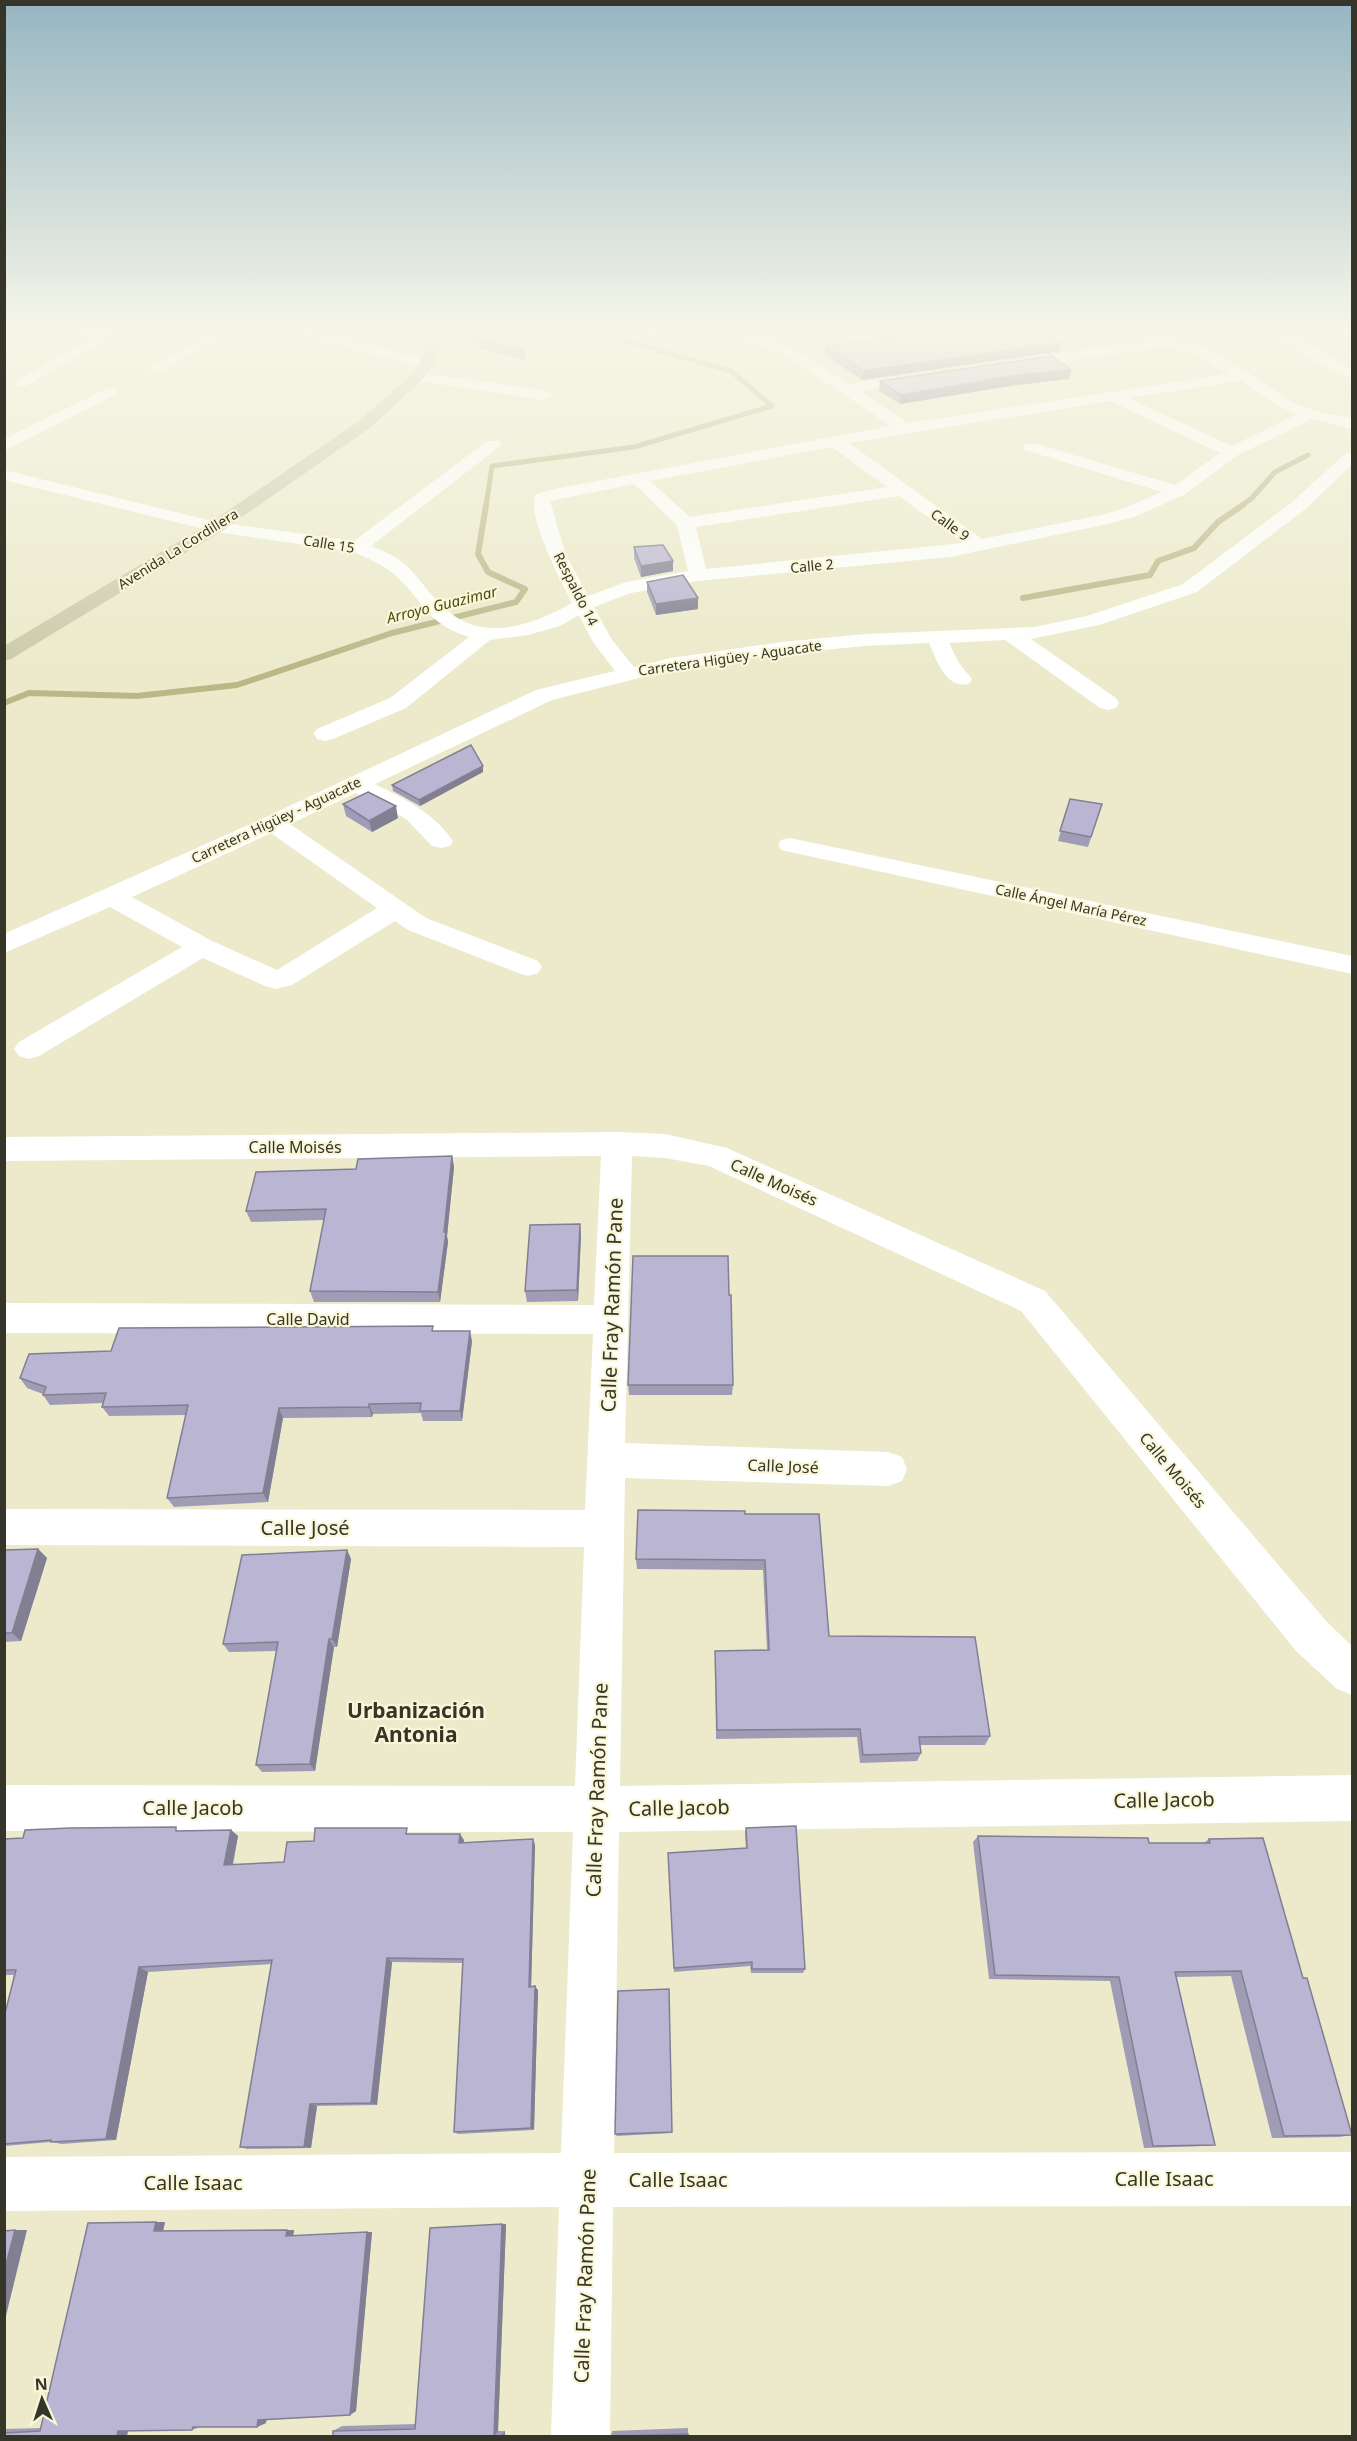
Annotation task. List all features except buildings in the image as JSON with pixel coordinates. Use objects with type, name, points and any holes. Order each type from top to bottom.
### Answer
[{"type":"main road","name":"Avenida La Cordillera","points":[[4,655],[216,527],[336,444]]},
{"type":"street","points":[[358,548],[493,444]]},
{"type":"street","points":[[639,480],[819,444]]},
{"type":"street","name":"Calle 9","points":[[838,444],[978,545]]},
{"type":"street","points":[[1215,444],[1232,452]]},
{"type":"street","name":"Calle 2","points":[[484,635],[538,627],[553,622],[584,604],[626,588],[698,575],[875,560],[950,551],[1103,520],[1128,513],[1178,491],[1232,452],[1249,444]]},
{"type":"street","points":[[1031,447],[1178,491]]},
{"type":"street","name":"Carretera Higüey - Aguacate","points":[[4,945],[273,823],[544,695],[671,664],[782,648],[865,640],[1011,635],[1065,627],[1092,621],[1190,588],[1298,506],[1353,457]]},
{"type":"street","name":"Calle 15","points":[[4,475],[216,527],[358,548],[381,557],[399,569],[448,620],[484,635]]},
{"type":"street","points":[[639,480],[686,524],[698,575]]},
{"type":"street","name":"Respaldo 14","points":[[628,673],[603,642],[557,555],[541,504],[542,498],[554,494],[639,480]]},
{"type":"street","points":[[686,524],[903,490]]},
{"type":"street","points":[[325,734],[398,704],[484,635]]},
{"type":"street","points":[[1011,635],[1108,703]]},
{"type":"street","points":[[937,638],[948,665],[961,679]]},
{"type":"street","points":[[356,783],[415,814],[441,841]]},
{"type":"street","points":[[273,823],[417,924],[528,967]]},
{"type":"street","name":"Calle Ángel María Pérez","points":[[790,845],[1353,965]]},
{"type":"street","points":[[112,897],[202,947],[275,980],[282,979],[395,909]]},
{"type":"street","points":[[29,1049],[202,947]]},
{"type":"street","name":"Calle Moisés","points":[[4,1149],[617,1144],[665,1146],[716,1156],[1033,1301],[1311,1636],[1353,1674]]},
{"type":"street","name":"Calle Fray Ramón Pane","points":[[580,2436],[596,1809],[617,1144]]},
{"type":"street","name":"Calle David","points":[[4,1318],[612,1320]]},
{"type":"street","name":"Calle José","points":[[606,1460],[888,1469]]},
{"type":"street","name":"Calle José","points":[[4,1527],[605,1529]]},
{"type":"street","name":"Calle Jacob","points":[[4,1808],[596,1809],[1353,1798]]},
{"type":"street","name":"Calle Isaac","points":[[4,2184],[588,2180],[1353,2179]]},
{"type":"waterway","name":"Arroyo Guazimar","points":[[486,506],[492,466],[644,444]]},
{"type":"waterway","points":[[1241,506],[1252,498],[1275,472],[1308,455]]},
{"type":"waterway","name":"Arroyo Guazimar","points":[[4,703],[29,693],[137,696],[237,685],[392,633],[516,602],[525,589],[488,572],[478,554],[486,505]]},
{"type":"waterway","points":[[1023,598],[1150,575],[1158,561],[1194,548],[1218,522],[1243,505]]},
{"type":"district","name":"Urbanización Antonia","points":[[416,1723]]}]
